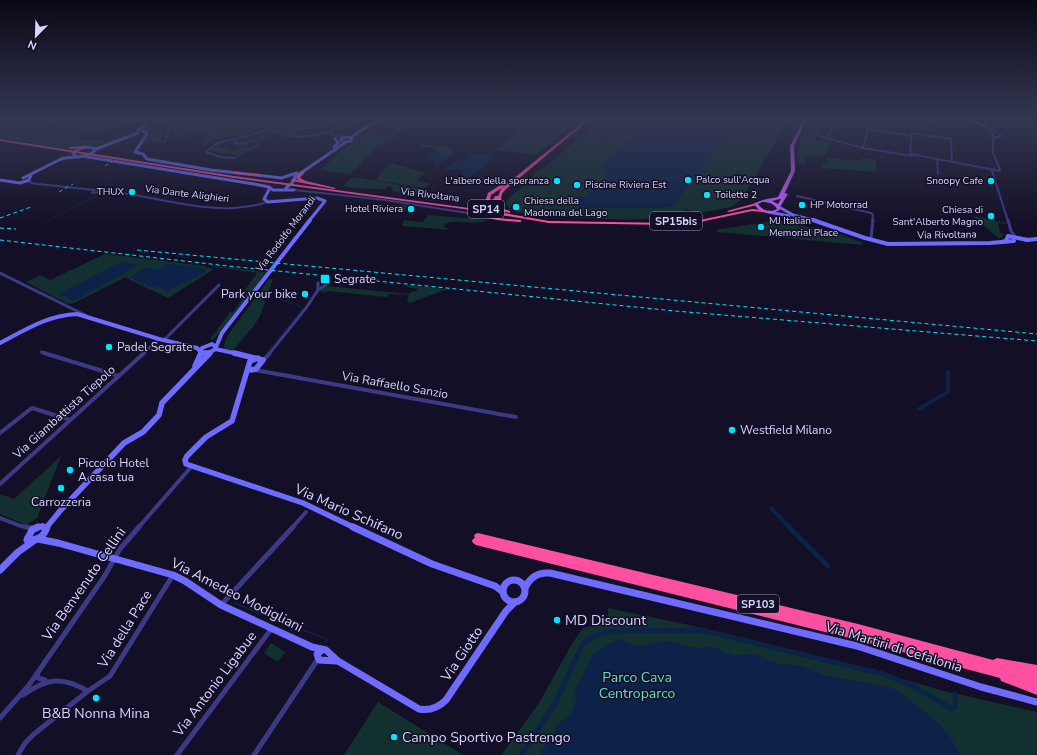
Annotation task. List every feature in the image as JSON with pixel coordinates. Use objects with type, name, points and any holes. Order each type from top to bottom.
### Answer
[{"type":"highway","name":"Via Rivoltana","points":[[103,154],[171,167],[266,181]]},
{"type":"highway","name":"Via Rivoltana","points":[[103,154],[296,187],[416,200],[546,220],[684,220],[706,217],[756,204]]},
{"type":"highway","name":"SP15bis","points":[[416,200],[476,207],[488,206],[495,201],[500,190],[543,154]]},
{"type":"highway","name":"SP15bis","points":[[545,154],[511,181],[491,192],[488,196],[484,210],[489,216],[541,223],[614,225],[687,223]]},
{"type":"highway","name":"SP14","points":[[179,168],[233,180]]},
{"type":"highway","name":"SP14","points":[[195,169],[259,175]]},
{"type":"highway","points":[[303,172],[298,176],[299,179],[313,183]]},
{"type":"highway","points":[[293,180],[376,196]]},
{"type":"highway","name":"SP15bis","points":[[511,181],[500,194],[498,206],[503,210],[540,218],[596,221]]},
{"type":"highway","name":"Via Rivoltana","points":[[376,196],[553,222],[687,223],[752,210],[767,212]]},
{"type":"highway","name":"SP14","points":[[446,206],[474,211],[489,216]]},
{"type":"highway","points":[[480,215],[489,216]]},
{"type":"highway","name":"SP103","points":[[477,538],[861,637],[1037,676]]},
{"type":"highway","name":"SP103","points":[[970,662],[1037,670]]},
{"type":"highway","name":"SP103","points":[[970,662],[1037,683]]},
{"type":"highway","name":"SP103","points":[[970,662],[1037,690]]},
{"type":"main road","points":[[766,201],[780,198],[794,169],[793,154]]},
{"type":"main road","points":[[779,207],[796,174],[795,154]]},
{"type":"main road","name":"Via Rivoltana","points":[[766,201],[773,202],[779,207],[777,211],[767,212],[759,209],[756,204],[758,202],[766,201]]},
{"type":"street","points":[[20,181],[70,154]]},
{"type":"street","points":[[76,154],[82,156],[90,154]]},
{"type":"street","name":"SP14","points":[[82,156],[90,154]]},
{"type":"street","points":[[99,154],[115,162],[233,180],[279,190],[296,187]]},
{"type":"street","points":[[143,154],[147,159],[170,163],[293,180]]},
{"type":"street","points":[[208,154],[219,157],[235,158]]},
{"type":"street","points":[[267,202],[264,200],[272,182],[297,173],[323,154]]},
{"type":"street","points":[[266,196],[289,186],[293,180],[328,154]]},
{"type":"street","points":[[912,154],[980,166],[999,172]]},
{"type":"street","points":[[952,154],[952,162]]},
{"type":"street","points":[[993,154],[998,162],[999,172]]},
{"type":"street","points":[[937,159],[938,174]]},
{"type":"street","points":[[992,169],[998,167]]},
{"type":"street","points":[[992,169],[998,194],[1011,232],[1016,240]]},
{"type":"street","points":[[993,176],[999,172]]},
{"type":"street","points":[[20,181],[29,179],[32,174]]},
{"type":"street","name":"Via Dante Alighieri","points":[[29,179],[29,182],[36,184]]},
{"type":"street","name":"Via Dante Alighieri","points":[[0,180],[20,181],[178,202],[240,208],[267,202]]},
{"type":"street","name":"Via Rivoltana","points":[[296,187],[480,215]]},
{"type":"street","points":[[797,196],[871,213],[873,215],[873,238]]},
{"type":"street","name":"Via Rodolfo Morandi","points":[[42,529],[124,443],[139,436],[159,415],[162,403],[214,350],[222,333],[324,201],[320,198],[267,202]]},
{"type":"street","name":"Via Rivoltana","points":[[779,207],[793,216],[830,225],[862,237],[873,238],[892,245],[1002,242],[1037,239]]},
{"type":"street","name":"Via Rivoltana","points":[[767,212],[830,225]]},
{"type":"street","points":[[1002,242],[1011,235],[1011,232]]},
{"type":"street","points":[[1008,237],[1016,240]]},
{"type":"street","points":[[0,273],[95,319]]},
{"type":"street","name":"Via Giambattista Tiepolo","points":[[0,484],[119,376],[162,340],[220,285]]},
{"type":"street","points":[[244,383],[306,308],[319,288]]},
{"type":"street","points":[[68,313],[70,307]]},
{"type":"street","points":[[0,343],[51,318],[68,313],[79,314],[162,340],[192,346],[206,354],[214,350],[258,358],[262,360],[261,363]]},
{"type":"street","name":"Via Rodolfo Morandi","points":[[191,372],[201,349],[222,333]]},
{"type":"street","points":[[192,346],[212,344],[214,350]]},
{"type":"street","points":[[214,350],[244,357],[250,361]]},
{"type":"street","points":[[41,352],[119,376]]},
{"type":"street","points":[[250,361],[270,352]]},
{"type":"street","points":[[192,466],[186,463],[187,456],[212,433],[229,424],[236,414],[250,361]]},
{"type":"street","name":"Via Raffaello Sanzio","points":[[261,363],[262,369],[271,373]]},
{"type":"street","points":[[248,368],[254,370]]},
{"type":"street","name":"Via Raffaello Sanzio","points":[[254,370],[516,417]]},
{"type":"street","points":[[0,433],[32,408],[70,420]]},
{"type":"street","name":"Via Benvenuto Cellini","points":[[0,718],[18,699],[37,673],[104,577],[120,549],[192,466]]},
{"type":"street","name":"Via Mario Schifano","points":[[192,466],[303,504],[432,564],[494,586],[504,596]]},
{"type":"street","points":[[221,605],[306,512]]},
{"type":"street","points":[[0,518],[21,526],[42,529]]},
{"type":"street","points":[[21,526],[28,536]]},
{"type":"street","points":[[18,552],[28,536],[42,529]]},
{"type":"street","points":[[0,570],[18,552],[37,539],[42,529]]},
{"type":"street","name":"Via Amedeo Modigliani","points":[[42,529],[46,538],[58,543]]},
{"type":"street","name":"Via Amedeo Modigliani","points":[[28,536],[30,540],[37,539],[58,543],[173,575],[185,580],[221,605],[312,647],[321,657]]},
{"type":"street","name":"Via Martiri di Cefalonia","points":[[519,581],[532,577],[541,572],[550,573],[839,642],[876,652],[981,687],[1037,702]]},
{"type":"street","name":"Via della Pace","points":[[18,755],[25,743],[34,734],[88,691],[105,681],[115,670],[173,575]]},
{"type":"street","points":[[504,596],[515,602],[524,597],[525,588],[532,577]]},
{"type":"street","points":[[494,586],[512,580],[519,581],[525,588]]},
{"type":"street","points":[[506,583],[503,587],[507,605],[506,611]]},
{"type":"street","name":"Via Giotto","points":[[321,657],[338,661],[419,709],[427,710],[436,708],[442,704],[451,693],[506,611],[515,602]]},
{"type":"street","name":"Via Antonio Ligabue","points":[[177,755],[272,628]]},
{"type":"street","points":[[254,755],[321,657]]},
{"type":"street","points":[[37,673],[38,678],[46,681]]},
{"type":"street","points":[[18,699],[36,686],[46,681],[67,681],[88,691]]},
{"type":"green space","points":[[233,154],[244,154],[236,157],[238,155]]},
{"type":"green space","points":[[338,154],[370,154],[350,174],[320,170]]},
{"type":"green space","points":[[441,154],[452,154],[446,159]]},
{"type":"green space","points":[[560,154],[768,154],[741,200],[731,207],[698,213],[685,209],[676,215],[635,220],[581,218],[521,213],[512,210],[506,204],[507,200],[533,177],[534,173],[544,168]]},
{"type":"green space","points":[[798,154],[810,154],[807,157],[805,164],[798,164]]},
{"type":"green space","points":[[812,154],[826,154],[825,156]]},
{"type":"green space","points":[[828,157],[842,160],[861,161],[862,158],[876,160],[876,172],[821,168],[823,163],[828,163]]},
{"type":"green space","points":[[391,163],[426,173],[417,180],[430,184],[424,188],[375,180]]},
{"type":"green space","points":[[353,177],[423,189],[418,196],[392,191],[393,188],[388,186],[385,189],[352,188],[343,186]]},
{"type":"green space","points":[[376,204],[411,205],[403,211],[395,211],[393,213],[372,211]]},
{"type":"green space","points":[[428,215],[487,220],[476,223],[449,222],[444,224],[445,227],[451,230],[402,226],[404,220],[423,222]]},
{"type":"green space","points":[[973,216],[1007,223],[998,223],[1000,233],[1003,234],[1002,237],[998,238]]},
{"type":"green space","points":[[777,220],[840,234],[863,243],[862,245],[718,232],[716,230]]},
{"type":"green space","points":[[105,254],[205,266],[214,269],[168,298],[126,277],[72,304],[66,303],[26,282],[41,275],[50,280]]},
{"type":"green space","points":[[214,266],[267,272],[220,333],[212,340],[210,339],[230,312],[233,312],[248,291],[245,290],[257,273]]},
{"type":"green space","points":[[269,279],[273,279],[260,316],[253,327],[233,350],[225,349],[224,345],[228,335]]},
{"type":"green space","points":[[407,285],[447,289],[410,303],[407,300],[409,295],[389,294],[387,297],[327,291],[325,293],[320,291],[327,286],[409,294],[417,291],[418,289],[406,287]]},
{"type":"green space","points":[[61,456],[37,518],[26,525],[0,514],[0,494],[14,499]]},
{"type":"green space","name":"Parco Cava Centroparco","points":[[608,608],[689,625],[883,673],[940,690],[1037,712],[1037,755],[501,755],[539,703],[573,642],[583,628],[608,622]]},
{"type":"green space","points":[[271,643],[285,652],[278,662],[264,653]]},
{"type":"green space","points":[[378,702],[463,755],[344,755]]},
{"type":"water","points":[[431,154],[441,154],[446,159],[435,167],[435,162],[426,159]]},
{"type":"water","points":[[476,154],[486,154],[496,157],[460,185],[454,183],[463,176],[463,172],[458,169],[444,170],[456,160],[463,161]]},
{"type":"water","points":[[612,154],[713,154],[673,206],[661,208],[583,208],[574,205],[574,201],[579,197],[587,196],[606,176],[607,173],[603,166]]},
{"type":"water","points":[[122,262],[139,265],[76,300],[71,300],[59,294]]},
{"type":"water","points":[[167,264],[200,268],[206,270],[206,272],[167,291],[148,286],[130,277],[146,267],[158,270]]},
{"type":"water","name":"Parco Cava Centroparco","points":[[619,639],[634,645],[645,645],[666,641],[696,648],[713,647],[733,656],[755,654],[778,664],[798,665],[824,675],[883,686],[899,691],[937,722],[948,734],[961,755],[541,755],[543,748],[555,736],[556,726],[571,714],[576,702],[574,692],[593,654]]},
{"type":"waterway","points":[[988,154],[988,160]]},
{"type":"waterway","points":[[102,189],[120,165]]},
{"type":"waterway","points":[[267,199],[275,200],[308,194]]},
{"type":"waterway","points":[[44,223],[98,195]]},
{"type":"waterway","points":[[256,204],[263,200]]},
{"type":"waterway","points":[[0,246],[6,244]]},
{"type":"waterway","points":[[265,354],[302,309],[300,306],[273,297]]},
{"type":"waterway","points":[[919,409],[948,392],[948,372]]},
{"type":"waterway","points":[[771,508],[790,528]]},
{"type":"waterway","points":[[790,528],[828,566]]},
{"type":"waterway","points":[[234,603],[262,615]]},
{"type":"waterway","points":[[267,617],[287,624]]},
{"type":"waterway","points":[[292,626],[327,639],[326,642]]},
{"type":"waterway","points":[[521,755],[555,704],[582,645],[592,637],[612,631],[702,630],[883,674],[911,685],[952,709],[955,707],[955,694]]},
{"type":"railway","points":[[105,166],[112,162]]},
{"type":"railway","points":[[59,192],[73,184]]},
{"type":"railway","points":[[0,218],[31,207]]},
{"type":"railway","points":[[0,228],[16,229]]},
{"type":"railway","points":[[0,240],[228,266],[675,311],[1037,341]]},
{"type":"railway","points":[[137,250],[1037,334]]},
{"type":"place","name":"Palco sull'Acqua","points":[[688,180]]},
{"type":"place","name":"L'albero della speranza","points":[[557,181]]},
{"type":"place","name":"Snoopy Cafe","points":[[991,181]]},
{"type":"place","name":"Piscine Riviera Est","points":[[577,185]]},
{"type":"place","name":"THUX","points":[[132,192]]},
{"type":"place","name":"Toilette 2","points":[[707,195]]},
{"type":"place","name":"HP Motorrad","points":[[802,205]]},
{"type":"place","name":"Chiesa della Madonna del Lago","points":[[516,207]]},
{"type":"place","name":"Hotel Riviera","points":[[411,209]]},
{"type":"place","name":"Chiesa di Sant'Alberto Magno","points":[[991,216]]},
{"type":"place","name":"MJ Italian Memorial Place","points":[[761,227]]},
{"type":"place","name":"Segrate","points":[[325,279]]},
{"type":"place","name":"Park your bike","points":[[305,294]]},
{"type":"place","name":"Padel Segrate","points":[[109,347]]},
{"type":"place","name":"Westfield Milano","points":[[732,430]]},
{"type":"place","name":"Piccolo Hotel A casa tua","points":[[70,470]]},
{"type":"place","name":"Carrozzeria","points":[[61,488]]},
{"type":"place","name":"MD Discount","points":[[557,620]]},
{"type":"place","name":"B&B Nonna Mina","points":[[96,698]]},
{"type":"place","name":"Campo Sportivo Pastrengo","points":[[394,737]]}]
